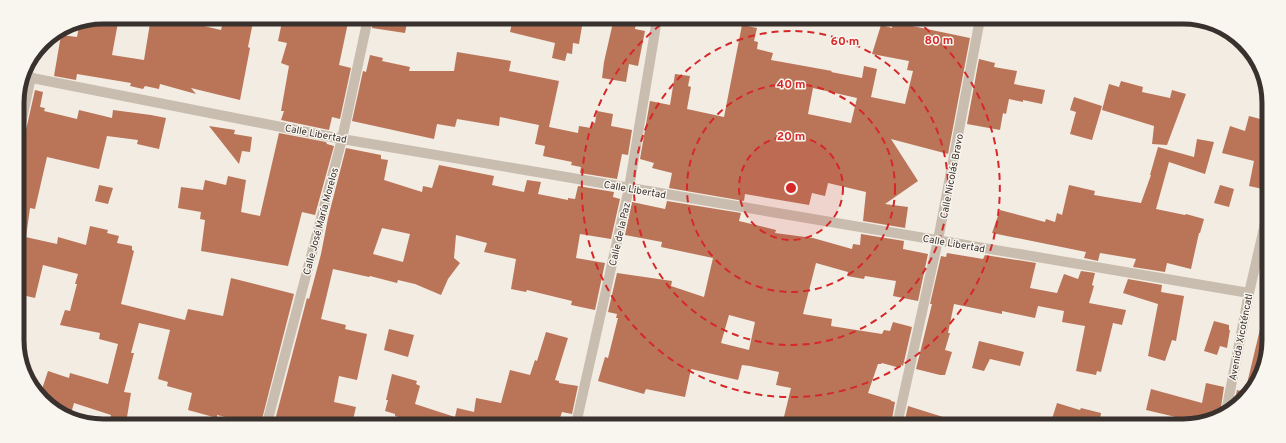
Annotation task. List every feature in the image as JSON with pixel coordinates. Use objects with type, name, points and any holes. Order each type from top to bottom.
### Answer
[{"type":"street","name":"Calle José María Morelos","points":[[268,419],[342,138],[367,24]]},
{"type":"street","name":"Calle de la Paz","points":[[577,419],[629,188],[656,24]]},
{"type":"street","name":"Calle Nicolás Bravo","points":[[898,419],[938,240],[979,24]]},
{"type":"street","name":"Calle Libertad","points":[[28,77],[342,138],[1249,293]]},
{"type":"street","name":"Avenida Xicoténcatl","points":[[1227,406],[1249,293],[1262,237]]},
{"type":"building","points":[[118,24],[112,55],[144,60],[150,24],[195,24],[221,30],[222,24],[253,24],[248,47],[250,48],[240,100],[191,88],[196,94],[160,84],[159,89],[145,86],[143,89],[130,86],[131,83],[77,74],[76,80],[54,76],[61,36],[77,37],[79,28],[93,25]]},
{"type":"building","points":[[282,24],[348,24],[339,65],[351,68],[340,119],[332,117],[329,130],[281,120],[284,111],[281,111],[289,66],[281,63],[287,43],[278,41]]},
{"type":"building","points":[[373,24],[407,24],[405,33],[372,28]]},
{"type":"building","points":[[512,24],[582,24],[579,44],[573,43],[572,54],[567,53],[565,61],[552,58],[555,43],[510,32]]},
{"type":"building","points":[[613,24],[636,24],[635,29],[645,31],[638,66],[629,64],[626,82],[602,78]]},
{"type":"building","points":[[893,24],[903,24],[970,38],[948,154],[891,139],[918,181],[885,204],[908,207],[905,228],[863,221],[866,192],[828,183],[825,196],[812,193],[809,205],[745,194],[744,201],[669,188],[672,173],[652,168],[654,163],[640,159],[650,101],[670,105],[675,74],[690,76],[688,86],[691,87],[687,109],[724,117],[742,25],[757,28],[754,41],[758,42],[757,49],[773,53],[771,60],[862,78],[864,66],[877,69],[871,97],[905,104],[913,71],[907,70],[909,61],[872,54],[881,25],[892,28]],"holes":[[[813,88],[857,98],[851,123],[808,114]]]},
{"type":"building","points":[[457,52],[511,61],[509,71],[559,81],[549,127],[578,133],[579,126],[591,128],[592,122],[595,123],[597,111],[613,114],[611,126],[632,130],[628,155],[622,154],[617,179],[580,173],[581,167],[571,165],[572,162],[543,156],[545,146],[535,144],[539,125],[500,117],[499,126],[457,119],[455,127],[437,124],[434,139],[352,121],[363,71],[366,72],[370,55],[383,58],[382,61],[410,67],[409,71],[454,71]]},
{"type":"building","points":[[979,59],[995,63],[994,67],[1017,71],[1014,84],[1045,90],[1042,104],[1009,99],[1006,114],[1003,113],[1000,130],[967,124]]},
{"type":"building","points":[[1121,81],[1143,87],[1142,92],[1170,98],[1172,90],[1186,94],[1167,145],[1152,144],[1154,126],[1102,110],[1109,84],[1119,87]]},
{"type":"building","points":[[35,90],[43,92],[40,107],[45,108],[44,111],[77,119],[79,110],[112,118],[113,110],[166,118],[159,149],[137,144],[138,140],[107,136],[99,169],[47,157],[35,209],[30,208],[26,237],[24,237],[24,138]]},
{"type":"building","points":[[1074,97],[1102,106],[1092,140],[1070,134],[1076,112],[1070,110]]},
{"type":"building","points":[[1249,116],[1262,119],[1262,189],[1249,186],[1254,161],[1222,153],[1230,126],[1245,131]]},
{"type":"building","points":[[209,126],[235,130],[234,134],[252,137],[250,152],[242,151],[239,164]]},
{"type":"building","points":[[279,133],[326,142],[327,144],[334,146],[315,215],[302,212],[288,266],[201,251],[205,220],[200,219],[201,212],[178,208],[181,187],[203,190],[205,180],[226,185],[228,176],[246,180],[241,212],[260,216]]},
{"type":"building","points":[[1197,139],[1214,142],[1205,174],[1169,162],[1156,209],[1186,214],[1204,219],[1199,233],[1191,269],[1167,263],[1165,272],[1133,267],[1136,259],[1100,253],[1098,261],[1084,258],[1086,252],[992,233],[1000,210],[1045,222],[1046,219],[1055,222],[1057,213],[1062,215],[1069,185],[1095,191],[1094,195],[1141,203],[1151,175],[1158,147],[1194,157]]},
{"type":"building","points":[[346,148],[381,155],[381,159],[388,160],[384,180],[422,192],[423,186],[432,188],[439,165],[494,176],[492,185],[524,192],[527,180],[541,182],[538,194],[568,200],[568,198],[575,199],[578,186],[614,192],[613,197],[620,199],[611,239],[580,234],[576,258],[605,263],[595,310],[571,305],[572,301],[527,290],[526,292],[511,289],[516,259],[484,252],[487,243],[456,235],[454,258],[460,263],[448,279],[441,295],[415,284],[398,280],[397,283],[333,269],[321,319],[346,325],[345,329],[367,334],[357,380],[339,376],[334,402],[356,407],[353,419],[275,419],[307,298],[309,299],[321,254],[328,218]],"holes":[[[382,228],[410,234],[403,262],[373,254]]]},
{"type":"building","points":[[99,185],[113,188],[108,204],[95,201]]},
{"type":"building","points":[[1220,185],[1234,189],[1229,207],[1214,203]]},
{"type":"building","points":[[667,201],[741,213],[739,221],[776,230],[775,233],[813,238],[852,249],[853,244],[860,245],[861,234],[904,241],[903,249],[928,254],[918,301],[893,296],[896,281],[865,276],[864,279],[847,276],[848,272],[816,263],[803,314],[832,319],[831,326],[882,334],[884,330],[890,331],[893,322],[912,327],[903,366],[901,365],[900,368],[882,363],[878,364],[868,393],[895,402],[892,419],[783,419],[791,388],[776,385],[779,372],[750,366],[742,365],[738,380],[691,369],[685,397],[646,389],[644,394],[598,381],[605,357],[608,358],[618,318],[616,318],[617,314],[608,312],[617,273],[672,281],[671,286],[704,297],[713,258],[661,247],[662,242],[625,235],[632,202],[665,209]],"holes":[[[729,315],[755,322],[749,350],[721,343]]]},
{"type":"building","points":[[90,226],[108,230],[107,233],[119,236],[117,243],[132,246],[132,250],[134,251],[121,304],[185,320],[188,309],[223,316],[231,278],[294,294],[262,419],[234,419],[217,415],[217,418],[188,410],[192,393],[167,386],[168,382],[158,379],[170,330],[139,323],[131,353],[134,353],[124,392],[131,393],[127,419],[110,419],[111,415],[74,403],[71,412],[63,408],[55,403],[42,390],[48,371],[69,378],[70,373],[108,384],[118,344],[99,339],[100,333],[60,325],[65,310],[70,311],[78,274],[43,265],[35,298],[24,295],[24,237],[57,244],[58,237],[86,245]]},
{"type":"building","points":[[947,253],[983,259],[985,255],[1036,263],[1030,288],[1057,293],[1064,274],[1078,279],[1081,271],[1095,273],[1092,285],[1094,286],[1089,303],[1126,310],[1122,325],[1113,323],[1101,372],[1097,371],[1096,375],[1076,371],[1085,326],[1062,322],[1064,311],[1038,306],[1035,318],[1002,311],[1002,314],[954,304],[948,333],[950,333],[945,350],[952,352],[945,375],[916,369],[932,304],[930,304],[941,256],[946,257]]},
{"type":"building","points":[[1128,279],[1162,285],[1161,292],[1184,296],[1176,341],[1172,340],[1165,361],[1148,356],[1158,304],[1123,293]]},
{"type":"building","points":[[1214,321],[1229,325],[1230,330],[1227,348],[1220,346],[1217,355],[1204,351]]},
{"type":"building","points":[[1262,325],[1262,340],[1259,360],[1256,370],[1246,387]]},
{"type":"building","points":[[389,329],[414,335],[408,357],[384,350]]},
{"type":"building","points":[[546,332],[568,338],[555,380],[559,381],[559,383],[578,386],[572,414],[562,412],[560,419],[404,419],[385,411],[392,374],[417,381],[416,384],[420,386],[415,404],[455,417],[457,408],[474,412],[476,398],[501,403],[510,370],[530,375],[535,360],[537,361]]},
{"type":"building","points":[[979,341],[1024,352],[1020,366],[990,359],[984,371],[972,368]]},
{"type":"building","points":[[1206,383],[1224,387],[1221,410],[1203,416],[1184,419],[1146,410],[1151,389],[1202,403]]},
{"type":"building","points":[[1237,390],[1243,391],[1235,399]]},
{"type":"building","points":[[1057,403],[1080,410],[1081,408],[1101,413],[1100,419],[1052,419]]},
{"type":"building","points":[[908,406],[949,419],[905,419]]}]
